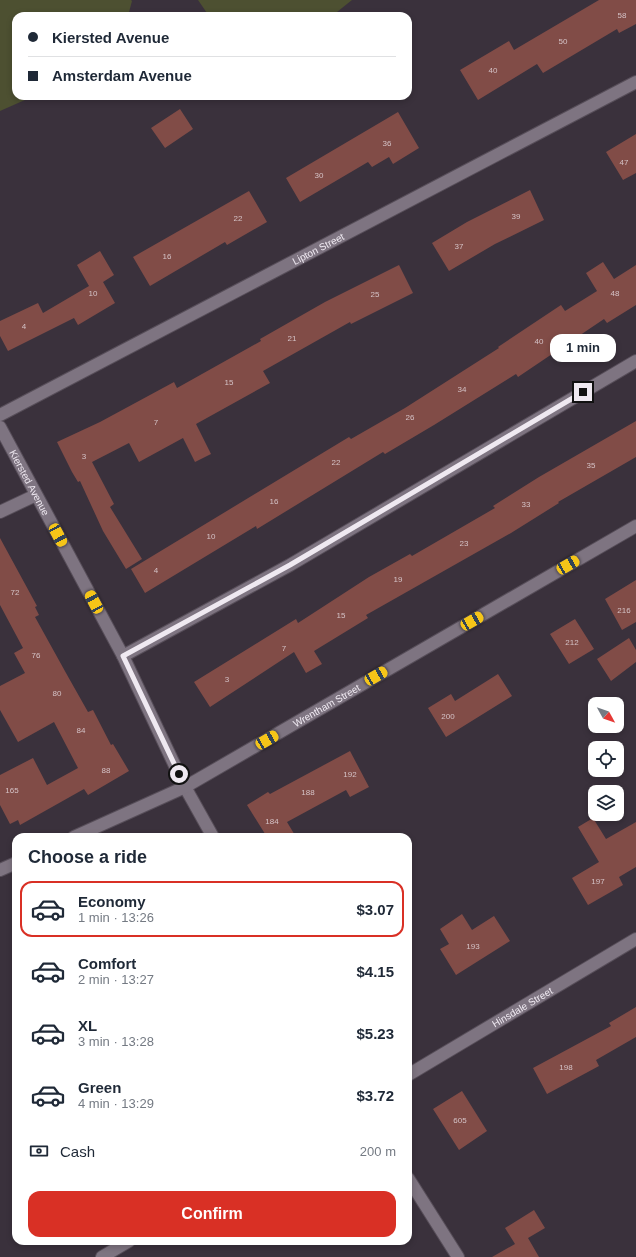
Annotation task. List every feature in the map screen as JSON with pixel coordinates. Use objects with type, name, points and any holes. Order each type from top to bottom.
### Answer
[{"type":"street","name":"Lipton Street","points":[[0,415],[636,82]]},
{"type":"street","points":[[123,656],[290,565],[636,361]]},
{"type":"street","name":"Kiersted Avenue","points":[[0,427],[123,656],[185,787],[211,833]]},
{"type":"street","points":[[0,512],[36,494]]},
{"type":"street","name":"Wrentham Street","points":[[83,833],[185,787],[636,526]]},
{"type":"street","points":[[0,870],[12,865]]},
{"type":"street","name":"Hinsdale Street","points":[[412,1073],[636,939]]},
{"type":"street","points":[[412,1184],[458,1257]]},
{"type":"street","points":[[102,1257],[122,1245]]},
{"type":"green space","points":[[0,0],[132,1],[129,12],[12,12],[12,100],[25,100],[0,111]]},
{"type":"green space","points":[[198,0],[352,0],[337,12],[206,12]]},
{"type":"building","points":[[599,0],[636,0],[636,24],[619,33],[617,29],[543,73],[537,64],[478,100],[460,70],[509,41],[514,50]]},
{"type":"building","points":[[180,109],[193,129],[165,148],[151,128]]},
{"type":"building","points":[[398,112],[419,148],[393,164],[389,157],[372,167],[368,162],[300,202],[286,178]]},
{"type":"building","points":[[636,134],[636,173],[623,180],[606,152]]},
{"type":"building","points":[[530,190],[544,220],[495,244],[449,271],[432,243],[467,222]]},
{"type":"building","points":[[249,191],[267,222],[227,245],[225,242],[150,286],[133,257]]},
{"type":"building","points":[[100,251],[114,275],[103,282],[115,303],[78,325],[74,318],[8,351],[0,336],[0,321],[38,303],[43,313],[89,286],[77,265]]},
{"type":"building","points":[[603,262],[614,279],[636,265],[636,305],[607,323],[604,319],[518,377],[516,374],[385,454],[383,452],[257,529],[256,526],[145,593],[131,569],[349,437],[351,439],[405,408],[499,348],[498,347],[561,305],[565,311],[597,291],[586,273]]},
{"type":"building","points":[[399,265],[413,293],[351,324],[350,322],[263,371],[270,383],[196,424],[211,454],[195,462],[183,438],[139,462],[129,443],[92,462],[114,504],[110,507],[142,559],[126,569],[103,531],[80,481],[78,482],[72,472],[57,442],[100,422],[174,382],[177,388],[261,341],[260,339],[325,302]]},
{"type":"building","points":[[636,421],[636,457],[558,502],[559,503],[511,533],[366,615],[368,618],[314,651],[322,664],[306,673],[294,652],[210,707],[194,682],[296,619],[298,623],[369,577],[410,554],[412,556],[495,508],[493,506],[539,477]]},
{"type":"building","points":[[0,538],[37,606],[35,607],[39,615],[35,617],[66,673],[88,712],[93,710],[111,745],[113,744],[129,771],[88,795],[84,789],[20,825],[18,820],[10,824],[0,805],[0,775],[33,758],[47,785],[78,768],[54,722],[18,742],[0,710],[0,686],[25,673],[14,653],[23,648],[0,605]]},
{"type":"building","points":[[636,580],[636,622],[622,630],[605,599]]},
{"type":"building","points":[[575,619],[594,649],[569,664],[550,634]]},
{"type":"building","points":[[629,638],[636,650],[636,662],[611,681],[597,659]]},
{"type":"building","points":[[498,674],[512,696],[446,737],[428,708],[451,694],[455,701]]},
{"type":"building","points":[[350,751],[369,787],[350,797],[346,790],[287,822],[294,833],[264,833],[247,805],[268,792],[270,794]]},
{"type":"building","points":[[588,821],[595,821],[606,839],[636,822],[636,867],[619,877],[623,885],[588,905],[572,878],[599,862],[578,827]]},
{"type":"building","points":[[462,914],[472,930],[494,916],[510,941],[456,975],[440,949],[449,944],[440,929]]},
{"type":"building","points":[[636,1007],[636,1037],[596,1060],[599,1066],[547,1094],[533,1068],[611,1026],[609,1023]]},
{"type":"building","points":[[462,1091],[487,1131],[459,1150],[433,1109]]},
{"type":"building","points":[[534,1210],[545,1228],[528,1238],[539,1257],[492,1257],[515,1244],[505,1228]]},
{"type":"route","points":[[179,774],[123,656],[290,565],[583,392]]}]
